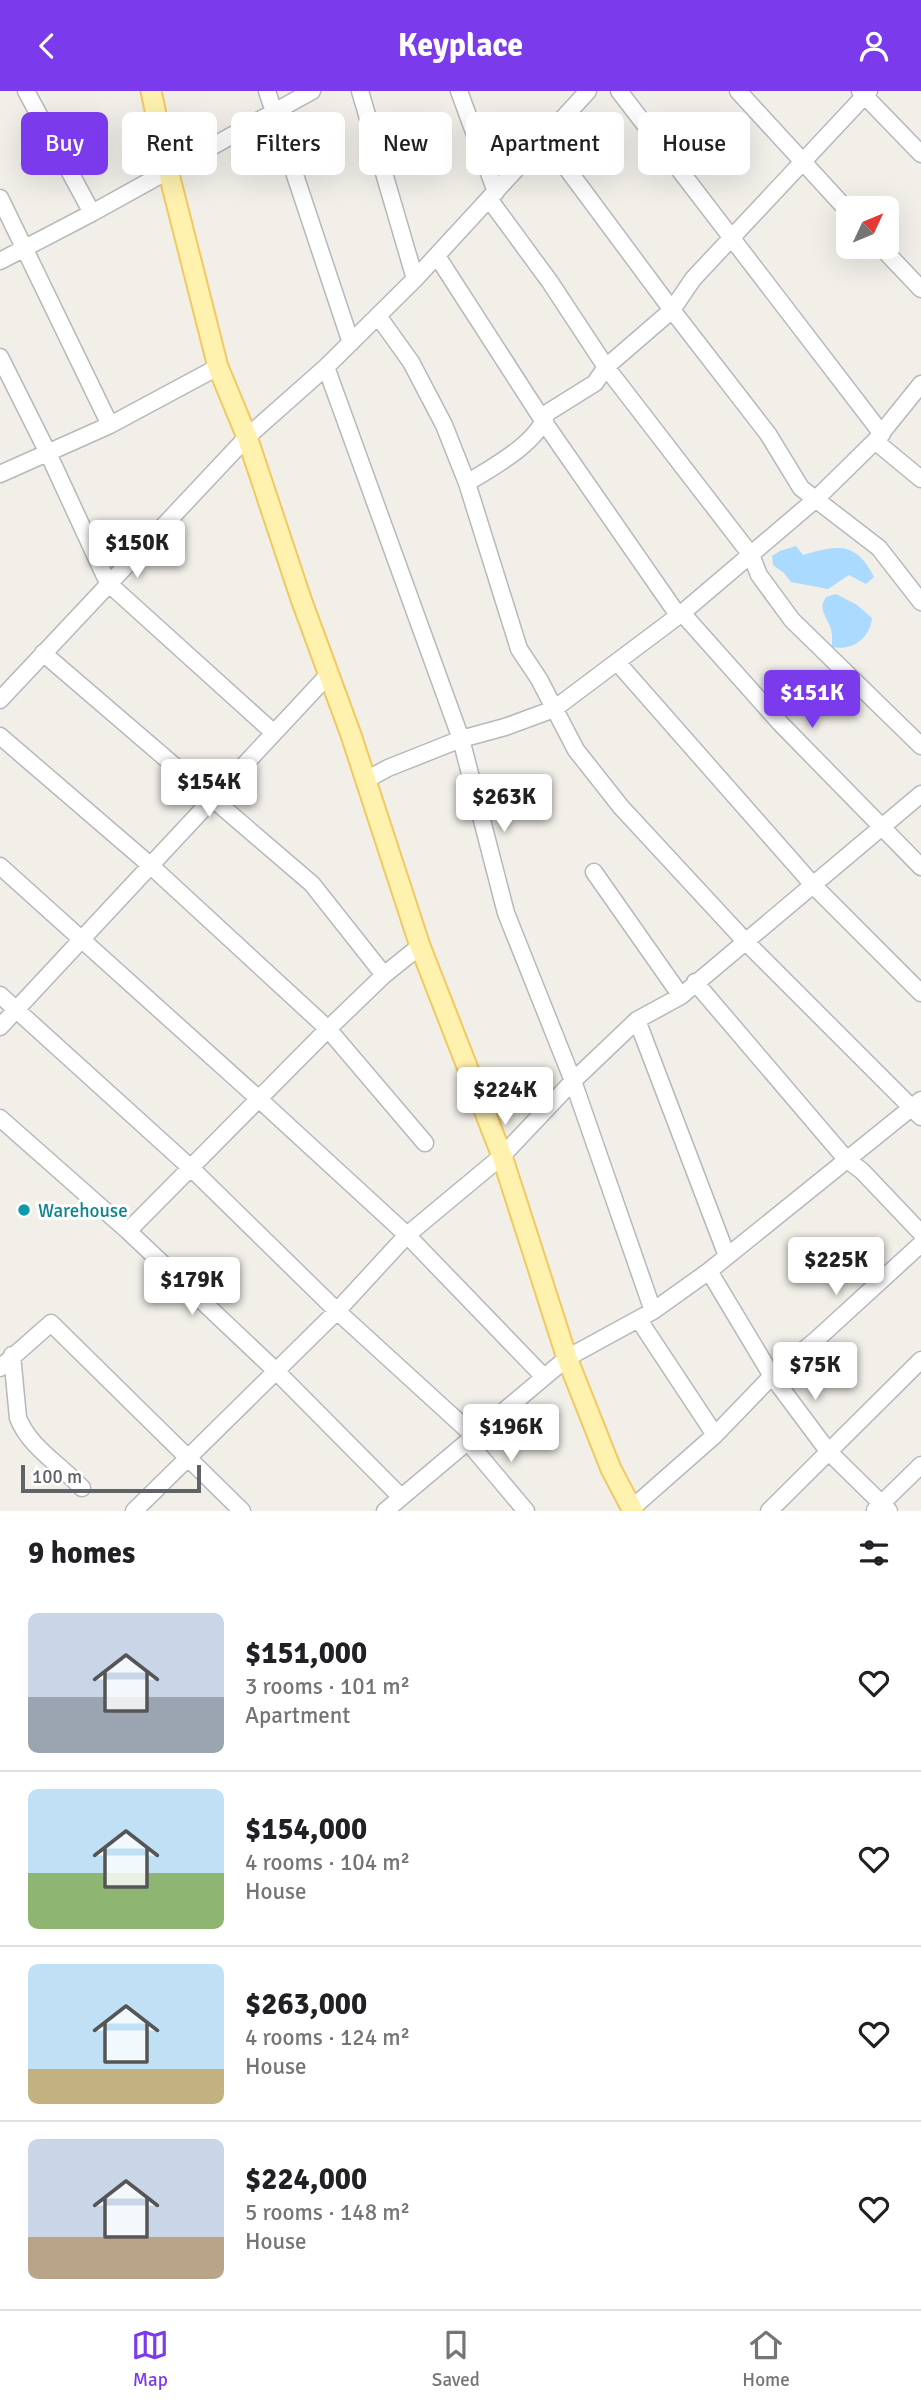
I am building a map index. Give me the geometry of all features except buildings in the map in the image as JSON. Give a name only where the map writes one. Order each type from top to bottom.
[{"type":"main road","points":[[151,91],[156,112]]},
{"type":"main road","points":[[169,175],[218,367],[247,437],[366,780],[420,946],[502,1156],[567,1358],[595,1431],[632,1510]]},
{"type":"street","points":[[26,91],[92,213]]},
{"type":"street","points":[[267,91],[351,343]]},
{"type":"street","points":[[217,142],[312,91]]},
{"type":"street","points":[[360,91],[415,279]]},
{"type":"street","points":[[459,91],[493,196],[606,367],[751,555],[759,575],[792,620],[921,746]]},
{"type":"street","points":[[569,112],[588,91]]},
{"type":"street","points":[[619,91],[676,163],[879,438],[921,479]]},
{"type":"street","points":[[738,91],[836,198]]},
{"type":"street","points":[[467,483],[510,457],[544,422],[547,413],[595,383],[606,367],[672,310],[693,279],[864,92],[921,154]]},
{"type":"street","points":[[0,261],[159,175]]},
{"type":"street","points":[[0,700],[247,437],[351,343],[512,175]]},
{"type":"street","points":[[572,175],[768,433],[801,488],[879,548],[921,602]]},
{"type":"street","points":[[0,198],[110,425]]},
{"type":"street","points":[[437,256],[544,422],[680,614],[780,723],[921,867]]},
{"type":"street","points":[[892,259],[921,289]]},
{"type":"street","points":[[0,1118],[128,1231],[276,1371],[397,1505],[567,1358],[653,1311],[709,1271],[846,1159],[918,1108],[746,942],[621,807],[576,750],[539,679],[519,649],[467,483],[444,425],[411,362],[378,316]]},
{"type":"street","points":[[0,357],[108,583],[274,733]]},
{"type":"street","points":[[0,474],[110,425],[218,367]]},
{"type":"street","points":[[326,367],[461,739],[506,913],[573,1081],[653,1311]]},
{"type":"street","points":[[366,780],[388,768],[461,739],[554,709],[680,614],[816,499],[879,438],[921,384]]},
{"type":"street","points":[[43,653],[312,884],[384,975]]},
{"type":"street","points":[[617,662],[814,886],[921,993]]},
{"type":"street","points":[[0,1027],[329,674]]},
{"type":"street","points":[[0,736],[150,865],[328,1029],[425,1143]]},
{"type":"street","points":[[134,1511],[337,1311],[407,1235],[502,1156],[573,1081],[637,1020],[681,996],[921,794]]},
{"type":"street","points":[[0,866],[407,1235],[544,1377]]},
{"type":"street","points":[[594,872],[681,996]]},
{"type":"street","points":[[128,1231],[328,1029],[384,975],[420,946]]},
{"type":"street","points":[[695,982],[846,1159],[862,1171],[921,1233]]},
{"type":"street","points":[[0,995],[192,1168],[471,1439],[526,1511]]},
{"type":"street","points":[[637,1020],[727,1256]]},
{"type":"street","points":[[632,1510],[715,1435],[772,1376],[816,1340],[921,1244]]},
{"type":"street","points":[[709,1271],[772,1376],[828,1451],[882,1508],[921,1465]]},
{"type":"street","points":[[639,1320],[715,1435]]},
{"type":"street","points":[[0,1368],[51,1323],[242,1511]]},
{"type":"street","points":[[12,1355],[21,1426],[47,1457],[82,1488]]},
{"type":"street","points":[[769,1511],[921,1360]]},
{"type":"water","points":[[796,546],[803,555],[836,548],[853,552],[867,565],[874,577],[866,584],[849,575],[828,589],[791,582],[773,565],[772,556]]},
{"type":"water","points":[[836,594],[857,605],[872,618],[868,632],[859,642],[839,648],[832,647],[831,629],[823,611],[826,597]]},
{"type":"place","name":"Warehouse","points":[[24,1210]]}]
